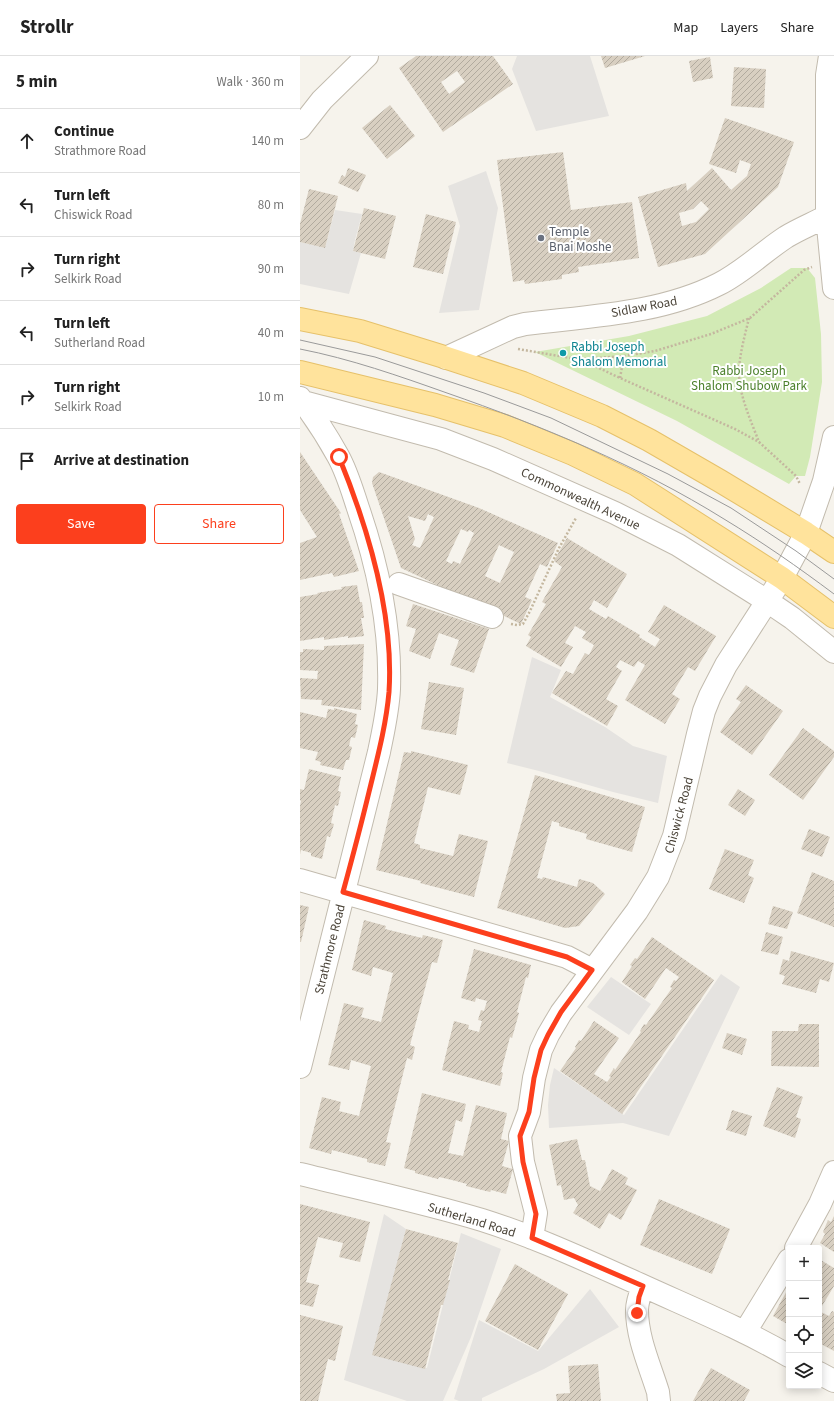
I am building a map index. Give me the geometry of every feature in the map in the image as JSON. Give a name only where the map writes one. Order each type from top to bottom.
[{"type":"main road","points":[[300,319],[360,331],[446,358],[523,383],[602,416],[675,454],[806,533],[834,552]]},
{"type":"main road","points":[[300,372],[442,407],[506,426],[573,454],[635,484],[782,578],[834,617]]},
{"type":"street","points":[[300,128],[322,100],[366,56]]},
{"type":"street","points":[[830,56],[827,74],[827,216],[834,288]]},
{"type":"street","name":"Sidlaw Road","points":[[446,358],[513,327],[525,324],[613,313],[658,305],[688,297],[720,284],[752,263],[786,237],[827,216]]},
{"type":"street","name":"Commonwealth Avenue","points":[[301,400],[441,439],[493,459],[615,512],[678,546],[767,601],[792,618],[834,652]]},
{"type":"street","name":"Strathmore Road","points":[[300,1067],[379,752],[386,721],[389,690],[389,657],[386,624],[381,590],[372,554],[349,482],[339,457],[301,400]]},
{"type":"street","name":"Chiswick Road","points":[[532,1238],[536,1214],[523,1162],[520,1136],[529,1112],[534,1078],[541,1050],[558,1016],[637,911],[658,876],[676,831],[704,711],[726,665],[782,578],[806,533],[824,481],[834,436]]},
{"type":"street","points":[[399,584],[501,620]]},
{"type":"street","points":[[300,880],[567,957],[587,976]]},
{"type":"street","points":[[798,1245],[820,1204],[834,1172]]},
{"type":"street","name":"Sutherland Road","points":[[300,1174],[443,1209],[481,1220],[532,1238],[745,1332],[786,1354]]},
{"type":"street","points":[[745,1332],[786,1265]]},
{"type":"street","points":[[643,1286],[636,1309],[637,1323],[659,1401]]},
{"type":"street","points":[[822,1374],[834,1381]]},
{"type":"path","points":[[513,349],[582,360],[655,351],[711,334],[750,318],[804,270],[818,264]]},
{"type":"path","points":[[750,318],[741,354],[739,372],[743,399],[759,442]]},
{"type":"path","points":[[620,378],[624,356]]},
{"type":"path","points":[[582,360],[735,429],[759,442],[796,476],[801,486]]},
{"type":"path","points":[[501,620],[517,626],[523,624],[559,548],[577,516]]},
{"type":"green space","name":"Rabbi Joseph Shalom Shubow Park","points":[[791,268],[807,268],[815,278],[821,334],[822,382],[810,457],[805,476],[796,476],[789,484],[677,421],[535,352],[629,336],[707,316],[761,288]]},
{"type":"shaded area","points":[[517,56],[590,56],[609,116],[536,131],[512,69]]},
{"type":"shaded area","points":[[486,171],[498,208],[479,310],[439,313],[460,226],[448,186]]},
{"type":"shaded area","points":[[335,210],[362,214],[353,251],[361,253],[349,294],[300,284],[300,242],[325,248]]},
{"type":"shaded area","points":[[532,657],[561,670],[550,697],[605,727],[633,746],[667,756],[658,803],[507,763]]},
{"type":"shaded area","points":[[721,974],[740,987],[669,1136],[623,1123],[549,1128],[548,1105],[550,1085],[554,1068],[624,1115]]},
{"type":"shaded area","points":[[611,977],[651,1004],[629,1035],[587,1007]]},
{"type":"shaded area","points":[[384,1214],[406,1229],[373,1355],[427,1368],[461,1233],[501,1249],[471,1337],[443,1401],[407,1401],[344,1380]]},
{"type":"shaded area","points":[[590,1289],[619,1327],[544,1369],[482,1398],[482,1401],[459,1401],[454,1399],[479,1320],[538,1351]]},
{"type":"building","points":[[416,56],[493,56],[513,84],[443,132],[399,68]],"holes":[[[457,71],[465,82],[449,94],[441,82]]]},
{"type":"building","points":[[601,56],[645,56],[605,68]]},
{"type":"building","points":[[710,57],[713,78],[693,82],[689,61]]},
{"type":"building","points":[[734,67],[766,69],[764,108],[731,106]]},
{"type":"building","points":[[390,105],[415,136],[387,159],[362,128]]},
{"type":"building","points":[[725,118],[794,142],[778,187],[705,254],[658,267],[638,197],[686,183],[687,191],[712,168],[731,190],[747,176],[751,164],[740,160],[736,173],[709,164]],"holes":[[[701,201],[709,209],[696,222],[682,226],[679,213],[693,209]]]},
{"type":"building","name":"Temple Bnai Moshe","points":[[563,152],[571,210],[632,202],[639,258],[578,267],[579,272],[562,275],[562,279],[525,284],[524,280],[513,282],[497,160]]},
{"type":"building","points":[[348,168],[366,175],[358,192],[338,183],[342,175],[345,177]]},
{"type":"building","points":[[309,189],[338,196],[325,248],[300,242],[300,224]]},
{"type":"building","points":[[364,208],[396,216],[385,259],[353,251]]},
{"type":"building","points":[[426,214],[456,222],[443,274],[413,267]]},
{"type":"building","points":[[300,452],[341,513],[339,514],[359,571],[334,577],[332,573],[300,580],[300,543],[317,537],[300,510]]},
{"type":"building","points":[[379,472],[479,508],[558,543],[547,567],[540,564],[525,597],[532,600],[521,624],[401,568],[372,483],[373,477]],"holes":[[[428,514],[434,517],[420,548],[412,545],[415,539],[408,516],[425,521]],[[461,529],[468,532],[469,530],[474,533],[460,564],[453,561],[452,564],[446,561]],[[499,545],[514,552],[500,583],[485,576]]]},
{"type":"building","points":[[567,538],[627,574],[607,608],[594,600],[589,609],[606,619],[608,616],[640,635],[639,637],[655,647],[660,639],[648,632],[664,605],[716,636],[695,671],[688,667],[672,694],[680,699],[665,724],[625,700],[645,665],[638,661],[634,667],[620,660],[616,667],[622,671],[606,699],[618,706],[607,726],[552,693],[566,671],[573,674],[585,653],[589,655],[594,645],[582,638],[586,632],[575,626],[565,643],[573,647],[561,667],[526,646],[531,637],[528,635],[546,604],[542,602],[562,567],[554,561]]},
{"type":"building","points":[[357,585],[360,602],[362,602],[364,618],[361,618],[364,636],[348,638],[348,636],[324,640],[324,637],[300,641],[300,597],[342,589],[341,587]]},
{"type":"building","points":[[413,604],[489,629],[474,673],[450,665],[459,640],[439,633],[430,659],[409,651],[416,629],[406,626]]},
{"type":"building","points":[[364,644],[361,710],[321,705],[322,700],[301,699],[300,678],[317,679],[318,671],[300,670],[300,652],[303,652],[303,649],[324,650],[324,646]]},
{"type":"building","points":[[429,682],[464,688],[456,735],[421,729]]},
{"type":"building","points":[[746,685],[783,711],[752,755],[720,732],[741,702],[736,699]]},
{"type":"building","points":[[334,708],[357,714],[355,724],[358,725],[355,738],[351,737],[349,746],[352,747],[349,760],[346,760],[343,770],[320,765],[321,762],[315,760],[318,752],[300,748],[300,712],[326,718],[328,709],[334,710]]},
{"type":"building","points":[[803,728],[834,751],[834,757],[803,800],[769,775]]},
{"type":"building","points":[[411,751],[468,765],[460,795],[428,787],[414,843],[420,845],[420,848],[453,856],[459,834],[488,841],[474,897],[420,883],[421,881],[376,870],[404,752],[411,753]]},
{"type":"building","points":[[309,769],[341,777],[338,791],[341,792],[338,806],[335,805],[331,823],[334,824],[330,837],[327,836],[322,859],[311,856],[311,853],[301,850],[300,854],[300,789],[304,790]]},
{"type":"building","points":[[535,775],[645,807],[632,852],[586,839],[587,834],[559,826],[559,823],[552,821],[537,878],[542,879],[543,877],[577,887],[579,879],[593,883],[605,894],[579,926],[565,928],[497,908]]},
{"type":"building","points":[[738,789],[755,800],[745,816],[728,805]]},
{"type":"building","points":[[809,829],[830,837],[822,857],[801,849]]},
{"type":"building","points":[[725,849],[754,860],[748,875],[754,878],[744,903],[709,889]]},
{"type":"building","points":[[812,872],[834,881],[834,927],[797,913]]},
{"type":"building","points":[[300,905],[309,907],[301,942],[300,942]]},
{"type":"building","points":[[773,906],[793,912],[787,929],[768,924]]},
{"type":"building","points":[[364,920],[386,926],[385,929],[422,938],[423,935],[443,940],[437,963],[432,962],[410,1045],[415,1047],[412,1060],[407,1058],[386,1142],[391,1143],[385,1166],[367,1162],[367,1159],[332,1150],[331,1154],[309,1148],[322,1097],[341,1102],[339,1111],[359,1116],[371,1066],[351,1060],[349,1070],[328,1065],[344,1003],[364,1008],[361,1017],[381,1022],[393,973],[373,967],[371,976],[352,970]]},
{"type":"building","points":[[766,932],[783,937],[778,955],[761,951]]},
{"type":"building","points":[[652,937],[714,980],[622,1114],[560,1071],[576,1048],[575,1047],[579,1040],[581,1041],[594,1021],[619,1038],[594,1074],[607,1082],[611,1077],[609,1076],[614,1068],[615,1070],[641,1032],[640,1031],[644,1024],[646,1025],[672,988],[670,987],[674,980],[676,981],[679,977],[666,968],[645,999],[622,982],[632,966],[630,965],[635,958],[637,959]]},
{"type":"building","points":[[474,949],[531,965],[528,978],[526,977],[517,1012],[519,1013],[512,1038],[510,1037],[501,1072],[503,1073],[500,1086],[442,1070],[454,1021],[469,1025],[468,1029],[479,1032],[482,1021],[478,1020],[481,1010],[484,1011],[487,1001],[476,998],[475,1002],[461,998]]},
{"type":"building","points":[[791,951],[834,963],[829,982],[820,979],[816,993],[782,984],[785,976],[779,974],[783,959],[789,961]]},
{"type":"building","points":[[799,1024],[819,1024],[819,1067],[771,1066],[772,1031],[798,1031]]},
{"type":"building","points":[[727,1033],[747,1039],[742,1055],[722,1048]]},
{"type":"building","points":[[777,1087],[803,1097],[796,1117],[801,1119],[795,1138],[763,1126]]},
{"type":"building","points":[[422,1093],[466,1104],[462,1122],[456,1120],[448,1153],[463,1156],[476,1105],[507,1113],[501,1139],[509,1141],[502,1166],[513,1169],[506,1194],[466,1186],[467,1184],[439,1177],[438,1179],[415,1173],[415,1171],[404,1168]]},
{"type":"building","points":[[732,1110],[752,1116],[746,1136],[726,1130]]},
{"type":"building","points":[[577,1139],[582,1160],[585,1160],[590,1186],[600,1191],[612,1169],[628,1178],[625,1184],[637,1190],[621,1220],[609,1213],[600,1229],[573,1213],[578,1205],[574,1198],[564,1200],[561,1185],[557,1186],[549,1145]]},
{"type":"building","points":[[659,1199],[730,1229],[712,1274],[640,1245]]},
{"type":"building","points":[[300,1204],[370,1222],[360,1262],[339,1257],[343,1243],[318,1237],[306,1282],[319,1285],[313,1307],[300,1304]]},
{"type":"building","points":[[834,1216],[834,1252],[820,1243],[825,1234],[823,1232],[828,1220],[831,1222]]},
{"type":"building","points":[[406,1229],[458,1243],[448,1280],[450,1280],[443,1305],[441,1305],[425,1369],[372,1355]]},
{"type":"building","points":[[822,1261],[834,1268],[834,1286],[822,1306]]},
{"type":"building","points":[[515,1264],[568,1294],[538,1350],[485,1321]]},
{"type":"building","points":[[786,1292],[786,1323],[773,1316]]},
{"type":"building","points":[[832,1311],[834,1312],[834,1351],[822,1345],[822,1312],[829,1316]]},
{"type":"building","points":[[300,1315],[343,1326],[335,1361],[328,1359],[318,1401],[300,1401]]},
{"type":"building","points":[[598,1364],[601,1401],[557,1401],[556,1394],[570,1393],[568,1366]]},
{"type":"building","points":[[711,1368],[750,1390],[744,1401],[693,1401]]},
{"type":"tram line","points":[[300,340],[375,357],[484,393],[551,418],[668,474],[731,508],[796,551],[834,579]]},
{"type":"tram line","points":[[300,349],[375,368],[411,380],[518,419],[589,448],[692,500],[766,546],[834,594]]},
{"type":"place","name":"Temple Bnai Moshe","points":[[541,238]]},
{"type":"place","name":"Rabbi Joseph Shalom Memorial","points":[[563,353]]},
{"type":"route","points":[[339,457],[362,520],[372,554],[381,590],[389,657],[389,690],[386,721],[343,892],[567,957],[592,970],[561,1012],[541,1050],[534,1078],[529,1112],[520,1136],[525,1175],[536,1214],[532,1238],[643,1286],[636,1309],[637,1313]]}]
